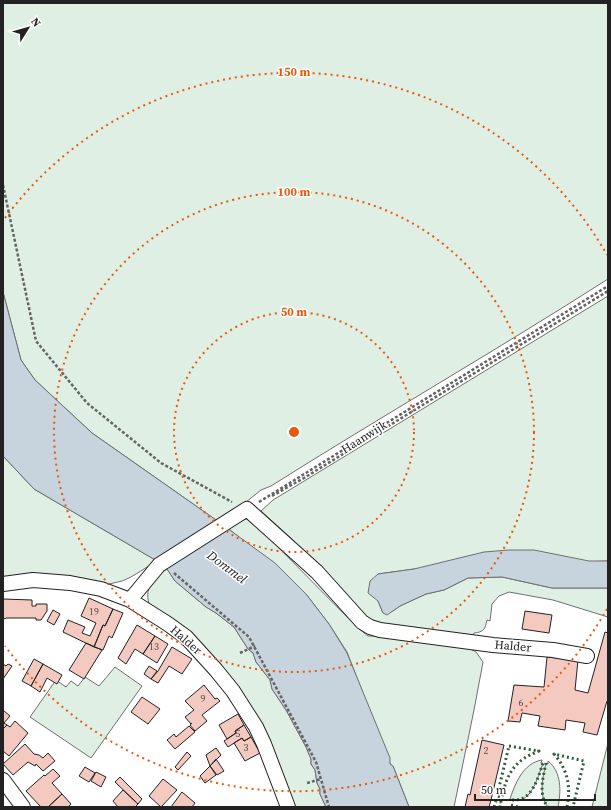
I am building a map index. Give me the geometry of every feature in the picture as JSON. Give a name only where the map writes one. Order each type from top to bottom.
[{"type":"street","points":[[130,600],[159,565],[242,512]]},
{"type":"street","name":"Halder","points":[[242,512],[317,572],[362,622],[370,627],[388,631],[493,645],[553,650],[587,656]]},
{"type":"street","name":"Halder","points":[[3,584],[33,580],[70,583],[101,589],[130,600],[186,637],[233,690],[256,727],[288,807]]},
{"type":"street","points":[[3,780],[24,807]]},
{"type":"path","points":[[3,185],[36,341],[87,403],[161,463],[200,485],[242,512],[304,478],[608,292]]},
{"type":"path","name":"Haanwijk","points":[[242,512],[608,286]]},
{"type":"path","points":[[172,572],[249,636],[316,762],[329,807]]},
{"type":"path","points":[[240,653],[255,646]]},
{"type":"path","points":[[307,783],[321,779]]},
{"type":"green space","points":[[3,3],[608,3],[608,279],[271,486],[261,490],[246,502],[216,520],[92,433],[35,380],[21,360],[3,292]]},
{"type":"green space","points":[[608,296],[608,561],[414,569],[378,574],[378,601],[383,613],[393,611],[400,606],[426,594],[444,590],[468,578],[502,577],[552,588],[608,588],[608,617],[553,600],[509,592],[499,596],[492,604],[490,621],[487,620],[484,630],[474,633],[472,638],[374,624],[292,539],[261,511],[273,500]]},
{"type":"green space","points":[[3,456],[34,489],[157,561],[131,577],[105,585],[3,579]]},
{"type":"green space","points":[[247,519],[273,542],[358,628],[368,636],[379,636],[467,647],[476,652],[483,662],[454,807],[409,807],[393,766],[390,764],[347,652],[329,624],[306,594],[229,529]]},
{"type":"green space","points":[[167,569],[175,581],[206,607],[234,627],[248,649],[253,653],[256,662],[270,680],[272,689],[286,710],[306,747],[311,759],[311,764],[315,770],[320,794],[326,807],[293,807],[263,730],[150,606],[148,595],[151,584],[157,576]]},
{"type":"green space","points":[[115,667],[142,686],[91,758],[30,717],[56,680],[66,687],[71,681],[78,686],[85,677],[99,686]]},
{"type":"green space","points":[[608,743],[608,807],[592,807]]},
{"type":"green space","points":[[542,760],[541,763],[543,763],[539,776],[528,795],[517,801],[510,799],[517,781],[525,770],[535,762]]},
{"type":"green space","points":[[548,761],[553,766],[558,776],[560,795],[558,807],[548,807],[543,797],[542,786],[546,763],[548,764]]},
{"type":"water","name":"Dommel","points":[[3,292],[21,360],[35,380],[92,433],[275,563],[306,594],[329,624],[347,653],[390,758],[390,764],[393,766],[409,807],[326,807],[320,794],[315,770],[311,764],[311,759],[306,747],[286,710],[272,689],[270,680],[256,662],[253,653],[248,649],[234,627],[206,607],[175,581],[167,569],[157,561],[34,489],[3,456]]},
{"type":"water","points":[[534,550],[589,561],[608,561],[608,588],[552,588],[502,577],[468,578],[444,590],[426,594],[400,606],[387,615],[383,613],[378,601],[368,593],[370,581],[378,574],[414,569],[484,552]]},
{"type":"building","points":[[89,598],[113,609],[105,626],[103,625],[94,647],[63,632],[68,620],[85,627],[82,633],[90,636],[96,623],[81,616]]},
{"type":"building","points":[[3,599],[32,600],[32,606],[36,606],[36,604],[47,604],[47,611],[41,620],[36,620],[36,618],[5,619],[3,618]]},
{"type":"building","points":[[113,609],[123,613],[112,638],[109,636],[103,650],[94,647],[103,625],[105,626]]},
{"type":"building","points":[[53,610],[60,614],[54,625],[47,621]]},
{"type":"building","points":[[525,611],[552,615],[549,633],[522,629]]},
{"type":"building","points":[[137,625],[155,636],[143,654],[135,649],[126,664],[118,658]]},
{"type":"building","points":[[605,632],[608,633],[608,701],[597,735],[583,732],[585,723],[566,720],[565,730],[538,726],[540,716],[522,713],[520,722],[508,721],[514,685],[544,687],[547,657],[578,660],[575,690],[588,693]]},
{"type":"building","points":[[155,636],[168,644],[157,663],[143,654]]},
{"type":"building","points":[[86,643],[102,650],[84,679],[69,670]]},
{"type":"building","points":[[172,647],[192,659],[182,674],[169,666],[158,683],[151,679],[158,671]]},
{"type":"building","points":[[34,659],[43,664],[31,686],[22,681]]},
{"type":"building","points":[[3,664],[6,666],[8,664],[12,666],[3,679]]},
{"type":"building","points":[[43,664],[62,675],[57,684],[47,678],[40,692],[31,686]]},
{"type":"building","points":[[149,666],[157,671],[151,679],[144,674]]},
{"type":"building","points":[[204,685],[215,699],[217,698],[220,701],[202,715],[207,721],[195,731],[190,725],[191,724],[185,717],[194,710],[185,701]]},
{"type":"building","points":[[142,697],[160,709],[148,724],[131,712]]},
{"type":"building","points":[[3,710],[10,716],[4,723],[7,725],[3,729]]},
{"type":"building","points":[[238,714],[244,725],[227,739],[219,725]]},
{"type":"building","points":[[15,721],[28,733],[9,756],[3,751],[3,729],[7,725],[10,727]]},
{"type":"building","points":[[244,725],[251,737],[244,741],[242,738],[228,747],[224,741],[236,733],[235,731]]},
{"type":"building","points":[[189,726],[195,732],[175,749],[167,740],[174,734],[176,737]]},
{"type":"building","points":[[251,737],[260,753],[245,761],[234,743],[242,738],[244,741]]},
{"type":"building","points":[[482,740],[504,745],[491,800],[489,807],[465,807],[468,794],[470,795]]},
{"type":"building","points":[[25,744],[34,754],[43,758],[48,753],[55,761],[43,771],[36,764],[35,766],[28,762],[13,775],[3,764]]},
{"type":"building","points":[[216,748],[221,755],[210,766],[206,755]]},
{"type":"building","points":[[187,752],[191,756],[178,770],[175,767]]},
{"type":"building","points":[[216,759],[224,771],[217,775],[210,766]]},
{"type":"building","points":[[210,766],[216,775],[205,783],[200,776]]},
{"type":"building","points":[[85,767],[95,773],[89,782],[79,776]]},
{"type":"building","points":[[53,769],[60,776],[52,783],[62,794],[48,807],[41,807],[26,791]]},
{"type":"building","points":[[96,772],[106,777],[101,787],[91,781]]},
{"type":"building","points":[[120,777],[142,799],[138,804],[115,782]]},
{"type":"building","points":[[163,779],[177,790],[161,807],[149,796]]},
{"type":"building","points":[[123,790],[138,804],[135,807],[118,807],[113,801]]},
{"type":"building","points":[[182,792],[195,803],[192,807],[171,807]]},
{"type":"building","points":[[62,794],[71,804],[68,807],[48,807]]},
{"type":"hedge","points":[[509,746],[539,751],[524,759],[513,768],[502,797],[497,796],[509,746]]},
{"type":"hedge","points":[[567,807],[569,793],[567,779],[559,760],[554,754],[584,761],[573,807]]},
{"type":"hedge","points":[[512,800],[519,800],[529,793],[536,782],[543,763]]},
{"type":"hedge","points":[[546,763],[542,791],[548,807]]},
{"type":"hedge","points":[[494,807],[496,801],[501,802],[500,807]]},
{"type":"hedge","points":[[511,805],[518,807]]}]
